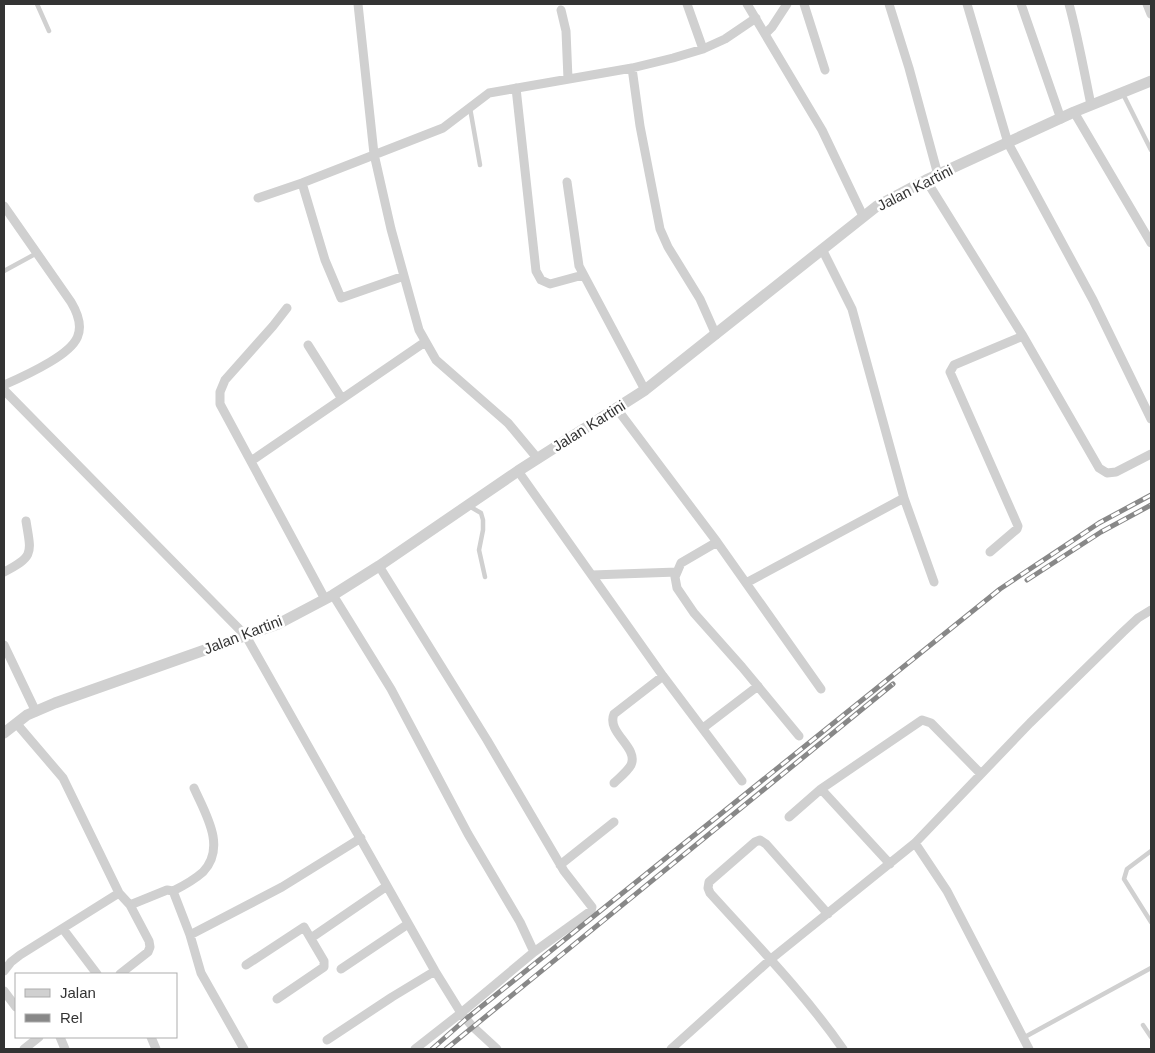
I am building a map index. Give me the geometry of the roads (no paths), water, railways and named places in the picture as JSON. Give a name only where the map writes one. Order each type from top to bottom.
[{"type":"street","points":[[358,4],[374,154],[391,229],[419,330],[436,360],[508,423],[538,459]]},
{"type":"street","points":[[687,4],[703,49]]},
{"type":"street","points":[[747,4],[822,130],[863,216]]},
{"type":"street","points":[[765,34],[772,27],[786,4]]},
{"type":"street","points":[[804,4],[825,70]]},
{"type":"street","points":[[889,4],[909,68],[938,175]]},
{"type":"street","points":[[967,4],[1008,143],[1093,300],[1151,419]]},
{"type":"street","points":[[1021,4],[1061,118]]},
{"type":"street","points":[[1069,4],[1077,33],[1080,57],[1091,105]]},
{"type":"street","points":[[1147,4],[1151,14]]},
{"type":"street","points":[[561,10],[566,32],[568,79]]},
{"type":"street","points":[[258,198],[302,183],[443,128],[489,93],[632,68],[672,58],[703,49],[725,39],[756,18]]},
{"type":"street","points":[[632,68],[640,126],[660,229],[668,247],[700,299],[716,334]]},
{"type":"street","name":"Jalan Kartini","points":[[4,733],[36,712],[111,683],[278,624],[329,596],[379,566],[518,471],[645,390],[863,216],[894,196],[1074,112],[1151,81]]},
{"type":"street","points":[[516,88],[538,278],[550,284],[583,275]]},
{"type":"street","points":[[1074,112],[1151,243]]},
{"type":"street","points":[[926,180],[1023,336],[1099,468],[1107,473],[1116,472],[1151,454]]},
{"type":"street","points":[[567,182],[577,255],[583,275],[645,390]]},
{"type":"street","points":[[302,183],[325,260],[341,298],[404,276]]},
{"type":"street","points":[[4,206],[79,314],[77,339],[68,351],[33,372],[4,385]]},
{"type":"street","points":[[822,249],[852,309],[904,498],[934,582]]},
{"type":"street","points":[[287,308],[225,380],[220,392],[223,409],[329,596],[391,689],[468,834],[520,922],[534,952]]},
{"type":"street","points":[[990,552],[1017,530],[1018,524],[950,372],[954,365],[1023,336]]},
{"type":"street","points":[[251,461],[425,342]]},
{"type":"street","points":[[308,345],[342,399]]},
{"type":"street","points":[[4,390],[246,636],[435,971],[472,1026],[496,1049]]},
{"type":"street","points":[[617,409],[717,542],[821,689]]},
{"type":"street","points":[[518,471],[663,676],[742,781]]},
{"type":"street","points":[[746,583],[904,498]]},
{"type":"street","points":[[4,572],[18,565],[28,556],[30,547],[26,521]]},
{"type":"street","points":[[717,542],[681,563],[675,582],[677,588],[686,603],[799,736]]},
{"type":"street","points":[[379,566],[488,740],[560,865],[570,881],[592,907],[591,910],[534,952],[462,1013],[414,1049]]},
{"type":"street","points":[[592,575],[677,572]]},
{"type":"street","points":[[671,1049],[771,959],[915,844],[980,774],[1130,624],[1151,610]]},
{"type":"street","points":[[4,645],[36,712]]},
{"type":"street","points":[[614,783],[627,770],[632,759],[613,725],[613,718],[619,709],[663,676]]},
{"type":"street","points":[[703,728],[758,686]]},
{"type":"street","points":[[789,817],[821,789],[922,720],[931,723],[980,774]]},
{"type":"street","points":[[16,724],[63,778],[119,893],[130,905],[150,947],[145,955],[123,973]]},
{"type":"street","points":[[130,905],[167,890],[173,891],[203,871],[209,862],[213,853],[213,832],[194,788]]},
{"type":"street","points":[[821,789],[890,864]]},
{"type":"street","points":[[560,865],[614,822]]},
{"type":"street","points":[[190,935],[282,887],[360,838]]},
{"type":"street","points":[[828,914],[766,844],[760,840],[755,842],[709,882],[708,888],[710,893],[771,959],[820,1017],[843,1049]]},
{"type":"street","points":[[915,844],[947,891],[1029,1049]]},
{"type":"street","points":[[311,938],[387,886]]},
{"type":"street","points":[[173,891],[190,935],[201,973],[244,1049]]},
{"type":"street","points":[[4,971],[20,955],[119,893]]},
{"type":"street","points":[[341,969],[408,924]]},
{"type":"street","points":[[246,965],[304,927],[324,961],[324,967],[277,998]]},
{"type":"street","points":[[63,929],[96,973]]},
{"type":"street","points":[[327,1040],[435,971]]},
{"type":"street","points":[[4,991],[15,1006]]},
{"type":"street","points":[[24,1049],[38,1038]]},
{"type":"lane","points":[[37,4],[49,31]]},
{"type":"lane","points":[[1122,93],[1151,150]]},
{"type":"lane","points":[[470,107],[480,165]]},
{"type":"lane","points":[[4,271],[37,253]]},
{"type":"lane","points":[[468,506],[481,513],[483,520],[479,550],[484,578]]},
{"type":"lane","points":[[1151,851],[1127,869],[1124,879],[1151,922]]},
{"type":"lane","points":[[1023,1038],[1151,968]]},
{"type":"lane","points":[[1143,1024],[1151,1037]]},
{"type":"railway","points":[[432,1049],[466,1019],[1000,589],[1099,523],[1151,495]]},
{"type":"railway","points":[[1027,580],[1101,532],[1151,505]]},
{"type":"railway","points":[[446,1049],[893,684]]}]
